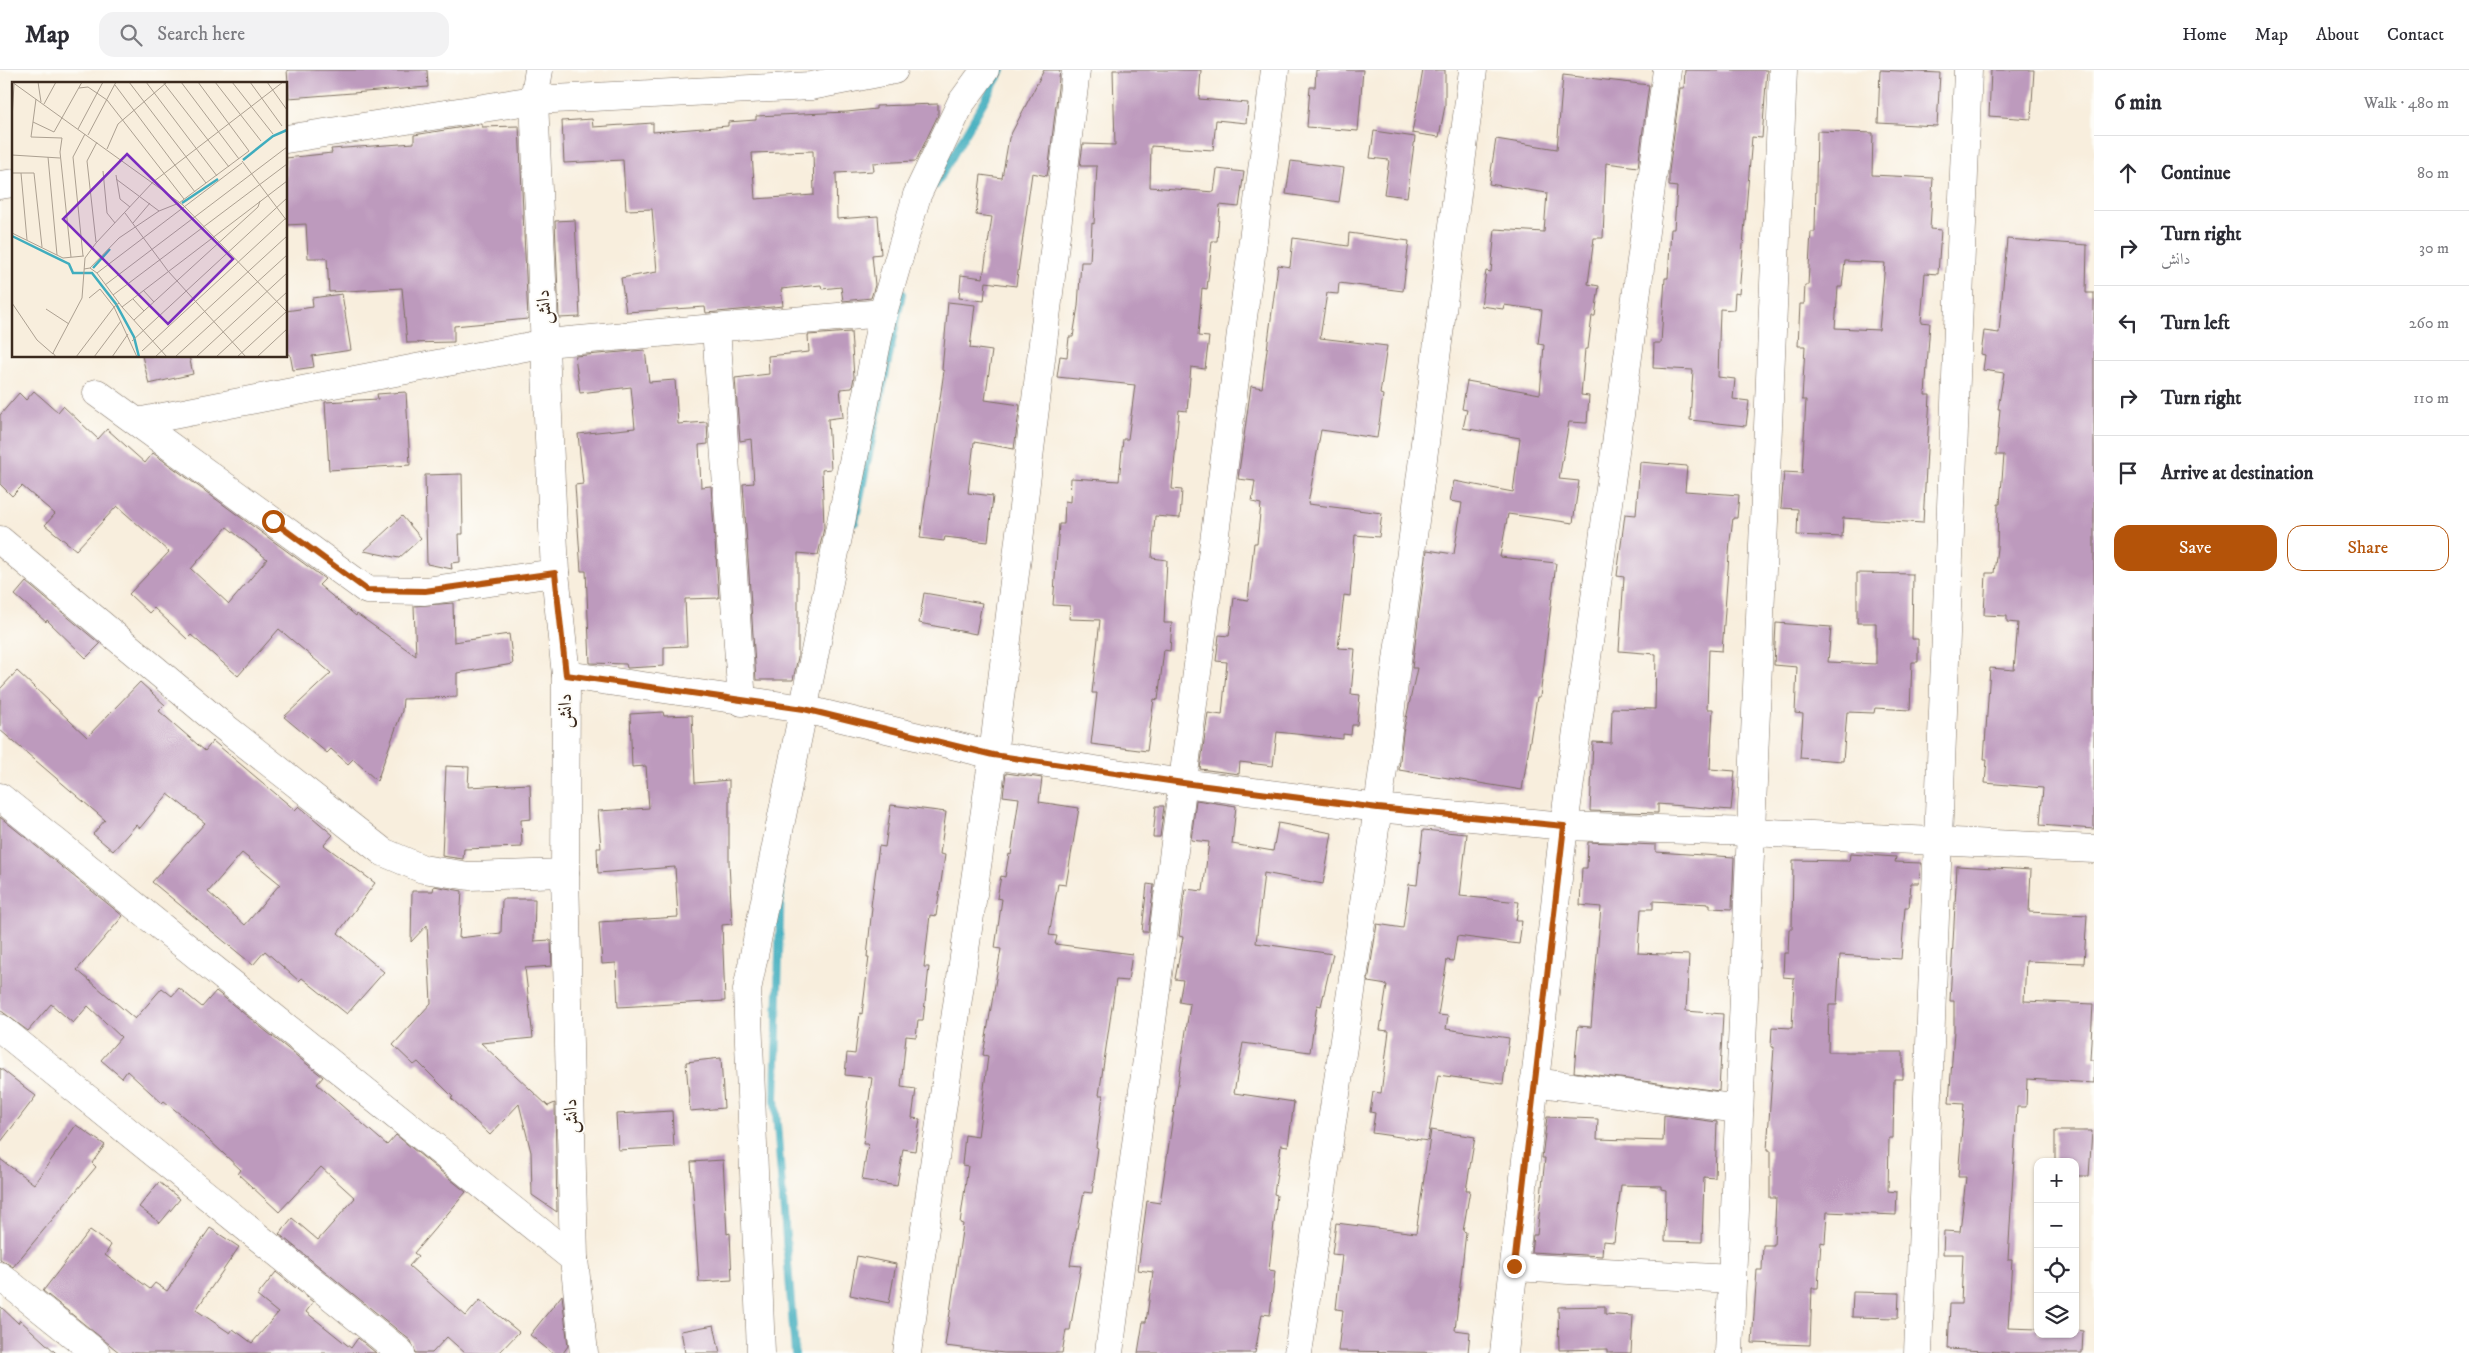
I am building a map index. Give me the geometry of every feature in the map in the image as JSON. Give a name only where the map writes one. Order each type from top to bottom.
[{"type":"street","name":"دانش","points":[[539,70],[534,100],[555,573],[566,675],[565,873],[574,1259],[584,1353]]},
{"type":"street","points":[[288,139],[534,100],[811,86],[894,70]]},
{"type":"street","points":[[761,1353],[747,990],[883,313],[916,195],[961,103],[985,70]]},
{"type":"street","points":[[908,1353],[993,755],[1076,70]]},
{"type":"street","points":[[1109,1353],[1275,70]]},
{"type":"street","points":[[1298,1353],[1378,808],[1473,70]]},
{"type":"street","points":[[1504,1353],[1564,826],[1667,70]]},
{"type":"street","points":[[1729,1353],[1783,70]]},
{"type":"street","points":[[1918,1353],[1968,70]]},
{"type":"street","points":[[137,422],[546,343],[883,313]]},
{"type":"street","points":[[716,328],[742,702]]},
{"type":"street","points":[[97,393],[367,590],[425,591],[555,573]]},
{"type":"street","points":[[0,540],[218,722],[383,852],[423,869],[469,876],[565,873]]},
{"type":"street","points":[[566,675],[742,702],[804,709],[993,755],[1183,783],[1378,808],[1564,826],[1751,832],[2094,850]]},
{"type":"street","points":[[0,797],[574,1259]]},
{"type":"street","points":[[0,1028],[401,1353]]},
{"type":"street","points":[[1534,1082],[1739,1109]]},
{"type":"street","points":[[1514,1266],[1732,1280]]},
{"type":"street","points":[[0,1276],[96,1353]]},
{"type":"building","points":[[287,70],[427,70],[428,87],[289,98]]},
{"type":"building","points":[[1044,70],[1060,70],[1049,165],[1047,176],[1032,173],[1016,286],[986,282],[984,301],[959,298],[961,275],[983,278],[992,217],[976,215],[981,175],[1002,178],[1009,138]]},
{"type":"building","points":[[1113,70],[1201,70],[1199,99],[1248,103],[1246,123],[1216,120],[1213,150],[1151,146],[1150,187],[1214,192],[1217,169],[1244,172],[1239,207],[1220,205],[1217,241],[1212,241],[1207,289],[1202,288],[1198,336],[1209,337],[1205,369],[1191,367],[1187,411],[1179,410],[1172,489],[1182,490],[1180,518],[1155,516],[1152,558],[1167,560],[1164,623],[1172,623],[1170,651],[1164,650],[1158,700],[1154,699],[1147,751],[1091,744],[1097,693],[1092,693],[1100,620],[1069,619],[1070,606],[1053,605],[1059,524],[1064,524],[1065,501],[1070,502],[1071,478],[1119,481],[1123,439],[1128,439],[1135,385],[1057,377],[1060,356],[1067,357],[1069,337],[1073,337],[1078,306],[1081,262],[1090,262],[1097,166],[1080,166],[1083,144],[1115,145]]},
{"type":"building","points":[[1316,70],[1363,70],[1358,131],[1307,127],[1310,87],[1315,87]]},
{"type":"building","points":[[1423,70],[1445,70],[1445,106],[1439,137],[1412,133]]},
{"type":"building","points":[[1685,70],[1767,70],[1762,138],[1752,137],[1739,294],[1735,293],[1734,310],[1720,309],[1718,377],[1735,379],[1733,399],[1749,401],[1746,426],[1690,420],[1693,370],[1653,368],[1654,343],[1661,343],[1665,278],[1668,278],[1671,229],[1674,229],[1677,187],[1669,186],[1669,171],[1680,88],[1684,88]]},
{"type":"building","points":[[1880,70],[1940,73],[1937,126],[1878,123]]},
{"type":"building","points":[[1991,70],[2034,70],[2031,119],[1989,116]]},
{"type":"building","points":[[1563,75],[1649,85],[1638,167],[1606,163],[1603,238],[1594,238],[1588,284],[1599,286],[1595,316],[1592,316],[1588,349],[1585,349],[1581,395],[1589,396],[1587,423],[1569,422],[1559,479],[1579,481],[1573,523],[1508,514],[1500,557],[1556,563],[1540,697],[1537,697],[1522,790],[1399,770],[1403,733],[1417,668],[1412,668],[1427,550],[1454,554],[1462,503],[1450,501],[1454,481],[1513,492],[1520,438],[1463,428],[1467,410],[1462,409],[1467,381],[1540,394],[1544,345],[1538,344],[1542,310],[1504,305],[1503,309],[1481,306],[1486,271],[1491,272],[1495,229],[1544,232],[1547,193],[1489,184],[1496,139],[1557,149]]},
{"type":"building","points":[[938,104],[938,115],[916,161],[873,163],[874,171],[836,173],[837,219],[878,216],[881,254],[872,255],[875,285],[871,298],[843,301],[841,287],[822,289],[821,285],[781,289],[783,306],[706,313],[705,307],[626,312],[621,278],[657,272],[652,209],[626,210],[623,160],[564,163],[562,121],[592,119],[593,127],[653,123],[653,132],[728,126],[728,122],[756,120],[756,116],[847,112],[876,109],[876,106]],"holes":[[[813,151],[814,195],[755,199],[752,153]]]},
{"type":"building","points":[[482,124],[482,127],[519,126],[528,319],[454,326],[454,342],[407,343],[402,288],[329,292],[327,258],[308,258],[306,224],[288,225],[288,158],[332,153],[331,149],[414,143],[414,135]]},
{"type":"building","points":[[1374,131],[1415,137],[1407,197],[1384,194],[1389,160],[1370,158]]},
{"type":"building","points":[[1817,131],[1873,133],[1872,175],[1933,178],[1930,229],[1941,230],[1938,274],[1925,273],[1921,322],[1930,323],[1925,395],[1930,395],[1923,523],[1843,518],[1842,537],[1797,535],[1798,509],[1781,508],[1784,472],[1802,473],[1806,400],[1802,400],[1805,346],[1798,346],[1800,304],[1804,304],[1805,285],[1808,285],[1811,232],[1815,232]],"holes":[[[1845,261],[1885,263],[1879,330],[1835,328],[1838,287],[1842,287]]]},
{"type":"building","points":[[1291,161],[1344,168],[1339,202],[1286,194]]},
{"type":"building","points":[[575,220],[580,317],[559,318],[555,221]]},
{"type":"building","points":[[1349,233],[1409,241],[1403,291],[1339,283],[1338,294],[1327,293],[1320,338],[1387,346],[1380,394],[1383,395],[1377,438],[1321,430],[1308,504],[1382,513],[1379,537],[1355,535],[1350,596],[1344,595],[1338,648],[1355,649],[1351,694],[1360,695],[1357,725],[1352,725],[1351,735],[1343,734],[1343,739],[1277,732],[1273,766],[1240,762],[1239,774],[1200,769],[1208,713],[1222,715],[1227,662],[1216,661],[1219,635],[1229,636],[1234,598],[1248,600],[1254,543],[1257,543],[1261,504],[1252,502],[1255,481],[1238,479],[1251,386],[1262,388],[1278,265],[1290,267],[1293,238],[1348,246]]},
{"type":"building","points":[[2007,239],[2087,245],[2086,293],[2094,293],[2094,829],[2040,825],[2043,788],[1985,783],[1987,760],[1984,760],[1990,668],[2014,670],[2018,623],[2007,622],[2007,616],[1984,615],[1986,573],[1994,573],[1997,548],[1998,504],[2000,504],[2004,455],[1996,455],[2000,409],[1998,409],[2004,373],[1983,370],[1985,355],[1981,354],[1984,331],[1999,333]]},
{"type":"building","points":[[342,294],[351,350],[312,356],[314,367],[293,370],[290,354],[288,354],[288,311],[313,307],[312,298]]},
{"type":"building","points":[[948,302],[975,305],[970,348],[992,351],[985,400],[1020,405],[1014,449],[974,442],[968,493],[993,496],[988,542],[945,537],[944,541],[920,538],[944,371],[942,370]]},
{"type":"building","points":[[851,332],[854,377],[852,388],[840,389],[843,417],[828,419],[831,469],[822,470],[824,528],[818,555],[798,553],[798,657],[793,680],[756,680],[743,484],[754,483],[751,439],[740,441],[735,378],[769,374],[768,356],[809,352],[808,335]]},
{"type":"building","points":[[645,350],[649,382],[675,380],[678,424],[707,422],[708,444],[699,445],[701,487],[711,486],[719,598],[685,599],[687,646],[664,647],[664,666],[627,668],[626,664],[590,663],[586,571],[581,571],[575,485],[583,484],[578,434],[635,428],[631,387],[580,393],[575,356]]},
{"type":"building","points":[[142,358],[189,358],[193,374],[149,384]]},
{"type":"building","points":[[34,391],[58,412],[63,406],[98,439],[107,429],[145,463],[153,453],[325,579],[319,585],[356,616],[357,614],[416,656],[414,606],[453,603],[454,642],[509,634],[513,664],[457,673],[457,697],[403,699],[402,711],[377,781],[353,759],[348,764],[331,749],[327,753],[284,717],[331,673],[279,629],[238,676],[191,635],[187,639],[154,608],[149,613],[129,594],[169,552],[117,506],[76,550],[45,525],[55,514],[22,486],[12,496],[0,484],[0,415],[19,393],[26,400]],"holes":[[[227,527],[267,559],[229,604],[191,569]]]},
{"type":"building","points":[[406,392],[410,465],[329,470],[325,402],[378,399],[377,394]]},
{"type":"building","points":[[1640,462],[1687,466],[1685,491],[1739,495],[1737,518],[1733,518],[1730,541],[1722,651],[1709,650],[1707,709],[1713,709],[1710,769],[1735,771],[1731,810],[1658,804],[1658,813],[1590,811],[1593,742],[1611,743],[1612,708],[1655,709],[1656,654],[1619,651],[1624,577],[1617,576],[1625,514],[1636,515]]},
{"type":"building","points":[[462,474],[463,534],[459,534],[460,562],[451,563],[452,569],[427,564],[425,475]]},
{"type":"building","points":[[402,516],[421,538],[399,558],[364,551]]},
{"type":"building","points":[[1857,573],[1913,574],[1912,639],[1918,639],[1918,662],[1912,662],[1910,710],[1875,708],[1874,713],[1847,712],[1843,761],[1800,758],[1803,714],[1795,713],[1797,667],[1774,665],[1776,623],[1831,627],[1828,662],[1876,664],[1876,623],[1857,623]]},
{"type":"building","points":[[26,582],[100,644],[86,658],[47,620],[46,622],[15,595]]},
{"type":"building","points":[[924,593],[982,603],[976,634],[919,623]]},
{"type":"building","points":[[17,671],[87,737],[140,682],[165,705],[159,711],[205,751],[213,741],[295,810],[299,806],[333,835],[324,845],[375,883],[338,933],[384,972],[347,1014],[302,978],[299,981],[265,951],[253,965],[152,882],[205,823],[168,794],[140,828],[136,825],[113,851],[93,834],[105,820],[0,730],[0,689]],"holes":[[[242,853],[280,884],[245,925],[208,892]]]},
{"type":"building","points":[[663,712],[664,716],[692,715],[695,783],[729,780],[729,862],[732,924],[722,925],[725,1001],[618,1007],[616,963],[602,964],[599,922],[678,917],[675,867],[598,873],[597,848],[601,848],[598,811],[649,808],[646,766],[632,767],[630,714]]},
{"type":"building","points":[[446,766],[469,767],[468,787],[530,784],[531,819],[521,820],[522,847],[464,849],[463,859],[442,856]]},
{"type":"building","points":[[1006,773],[1042,778],[1039,802],[1079,808],[1066,885],[1058,884],[1049,935],[1057,936],[1055,944],[1132,954],[1128,981],[1116,980],[1099,1095],[1103,1095],[1092,1193],[1084,1192],[1070,1265],[1081,1266],[1070,1330],[1066,1330],[1062,1353],[1004,1353],[945,1346],[963,1224],[960,1223],[968,1166],[962,1165],[965,1135],[978,1137],[988,1056],[983,1055],[1001,949],[995,948],[1002,899],[997,898],[1001,876],[1005,877],[1009,854],[1011,855],[1019,798],[1003,796]]},
{"type":"building","points":[[1196,800],[1236,806],[1232,844],[1273,851],[1278,823],[1332,833],[1323,884],[1264,873],[1256,943],[1333,954],[1321,1006],[1317,1005],[1310,1052],[1243,1043],[1234,1093],[1294,1102],[1288,1146],[1281,1145],[1274,1194],[1277,1195],[1269,1270],[1275,1271],[1270,1315],[1262,1314],[1255,1353],[1138,1353],[1143,1322],[1146,1322],[1153,1272],[1138,1270],[1147,1201],[1160,1203],[1190,1004],[1179,1002],[1183,980],[1175,979],[1183,937],[1179,936],[1185,889],[1203,891],[1209,842],[1191,840]]},
{"type":"building","points":[[891,805],[946,812],[940,854],[945,855],[936,916],[930,915],[924,967],[929,967],[923,1020],[918,1020],[916,1037],[906,1036],[901,1087],[916,1089],[912,1118],[920,1119],[915,1151],[903,1149],[897,1186],[862,1180],[868,1144],[863,1144],[872,1078],[845,1075],[847,1053],[855,1054],[860,1013],[862,1014],[869,957],[867,957],[871,906],[879,846],[885,847]]},
{"type":"building","points":[[1156,806],[1164,806],[1160,837],[1153,837]]},
{"type":"building","points":[[0,817],[123,916],[77,970],[135,1019],[162,988],[172,996],[179,988],[202,1007],[216,991],[323,1077],[317,1084],[387,1145],[396,1135],[466,1192],[414,1253],[418,1256],[409,1266],[466,1316],[480,1300],[519,1332],[499,1353],[465,1353],[447,1337],[432,1353],[416,1353],[411,1341],[279,1234],[292,1218],[318,1240],[355,1198],[321,1167],[279,1212],[238,1174],[241,1170],[191,1123],[164,1101],[162,1103],[127,1071],[122,1078],[101,1060],[121,1037],[88,1006],[73,1023],[51,1004],[28,1031],[0,1010]]},
{"type":"building","points":[[1423,830],[1467,834],[1460,896],[1519,902],[1516,921],[1522,921],[1519,944],[1457,936],[1453,961],[1447,960],[1438,1015],[1448,1016],[1446,1029],[1509,1038],[1503,1084],[1438,1075],[1428,1141],[1372,1133],[1375,1113],[1370,1112],[1373,1092],[1381,1093],[1389,1031],[1380,1030],[1387,985],[1368,982],[1377,924],[1403,928],[1409,884],[1417,885]]},
{"type":"building","points":[[1588,842],[1656,845],[1656,852],[1734,857],[1732,909],[1710,908],[1710,904],[1653,901],[1653,909],[1641,909],[1638,953],[1689,955],[1686,1011],[1723,1014],[1719,1091],[1574,1072],[1578,1026],[1591,1027],[1601,907],[1580,905],[1582,868],[1587,868]]},
{"type":"building","points":[[1850,854],[1896,857],[1895,862],[1921,863],[1919,883],[1911,883],[1909,907],[1905,907],[1901,959],[1840,955],[1837,1005],[1829,1005],[1828,1052],[1903,1052],[1903,1079],[1894,1079],[1893,1138],[1889,1138],[1888,1191],[1897,1192],[1896,1215],[1827,1212],[1825,1243],[1821,1242],[1818,1288],[1812,1288],[1810,1345],[1752,1343],[1757,1270],[1762,1270],[1763,1245],[1774,1245],[1776,1198],[1770,1198],[1770,1150],[1767,1150],[1774,1047],[1771,1047],[1772,1027],[1792,1028],[1794,978],[1783,977],[1784,953],[1788,953],[1789,929],[1792,929],[1793,860],[1849,861]]},
{"type":"building","points":[[1957,866],[2031,870],[2029,912],[2087,915],[2084,963],[2026,961],[2024,1001],[2093,1004],[2090,1060],[2094,1060],[2094,1083],[2027,1079],[2026,1107],[2017,1107],[2008,1260],[2012,1260],[2008,1328],[2034,1329],[2034,1338],[2079,1338],[2079,1330],[2083,1331],[2082,1353],[2018,1353],[1948,1349],[1950,1304],[1961,1304],[1963,1254],[1943,1254],[1944,1231],[1960,1232],[1966,1177],[1958,1177],[1964,1104],[1949,1103],[1954,1031],[1954,1001],[1950,1001]]},
{"type":"building","points":[[1147,884],[1154,885],[1148,932],[1142,932]]},
{"type":"building","points":[[434,886],[462,891],[459,938],[501,933],[502,899],[535,899],[534,941],[551,940],[552,966],[525,968],[533,1038],[481,1043],[548,1106],[555,1103],[557,1212],[532,1195],[531,1152],[519,1104],[490,1135],[451,1098],[453,1097],[418,1062],[414,1065],[393,1045],[431,1003],[427,925],[411,942],[412,891],[433,891]]},
{"type":"building","points":[[721,1058],[724,1108],[690,1111],[686,1062]]},
{"type":"building","points":[[0,1068],[36,1096],[0,1143]]},
{"type":"building","points":[[672,1111],[674,1147],[618,1150],[616,1114]]},
{"type":"building","points":[[1664,1115],[1717,1122],[1715,1178],[1704,1177],[1702,1242],[1665,1241],[1666,1190],[1661,1189],[1661,1186],[1621,1185],[1614,1242],[1603,1241],[1602,1256],[1531,1252],[1533,1235],[1537,1235],[1545,1158],[1542,1158],[1547,1117],[1598,1119],[1597,1139],[1663,1141]]},
{"type":"building","points":[[76,1125],[105,1145],[92,1163],[96,1167],[13,1267],[0,1259],[0,1159],[34,1184]]},
{"type":"building","points":[[1431,1130],[1475,1137],[1466,1190],[1470,1190],[1463,1231],[1466,1232],[1455,1330],[1470,1332],[1468,1353],[1338,1351],[1343,1310],[1336,1309],[1342,1255],[1332,1254],[1336,1223],[1416,1233]]},
{"type":"building","points":[[2055,1131],[2092,1131],[2089,1176],[2079,1176],[2079,1158],[2055,1158]]},
{"type":"building","points":[[723,1160],[727,1234],[730,1233],[732,1280],[699,1282],[691,1162]]},
{"type":"building","points":[[159,1182],[180,1199],[160,1223],[139,1207]]},
{"type":"building","points":[[210,1228],[239,1247],[196,1310],[230,1333],[233,1329],[252,1343],[278,1313],[257,1296],[276,1272],[313,1302],[306,1312],[351,1348],[358,1338],[376,1353],[120,1353],[43,1291],[90,1230],[111,1245],[105,1255],[150,1289],[155,1283],[167,1291]]},
{"type":"building","points":[[857,1256],[896,1264],[889,1303],[850,1295]]},
{"type":"building","points":[[1853,1292],[1899,1293],[1898,1318],[1852,1317]]},
{"type":"building","points":[[562,1295],[568,1346],[563,1353],[552,1353],[530,1335]]},
{"type":"building","points":[[0,1306],[18,1323],[20,1320],[56,1353],[0,1353]]},
{"type":"building","points":[[1605,1306],[1605,1314],[1633,1316],[1631,1353],[1607,1353],[1607,1349],[1559,1350],[1558,1307]]},
{"type":"building","points":[[714,1325],[720,1353],[685,1353],[681,1331]]},
{"type":"waterway","points":[[936,185],[1002,70]]},
{"type":"waterway","points":[[855,522],[902,293]]},
{"type":"waterway","points":[[781,881],[775,1099],[795,1353]]},
{"type":"route","points":[[273,521],[367,590],[425,591],[555,573],[566,675],[742,702],[804,709],[993,755],[1183,783],[1378,808],[1564,826],[1514,1266]]}]
